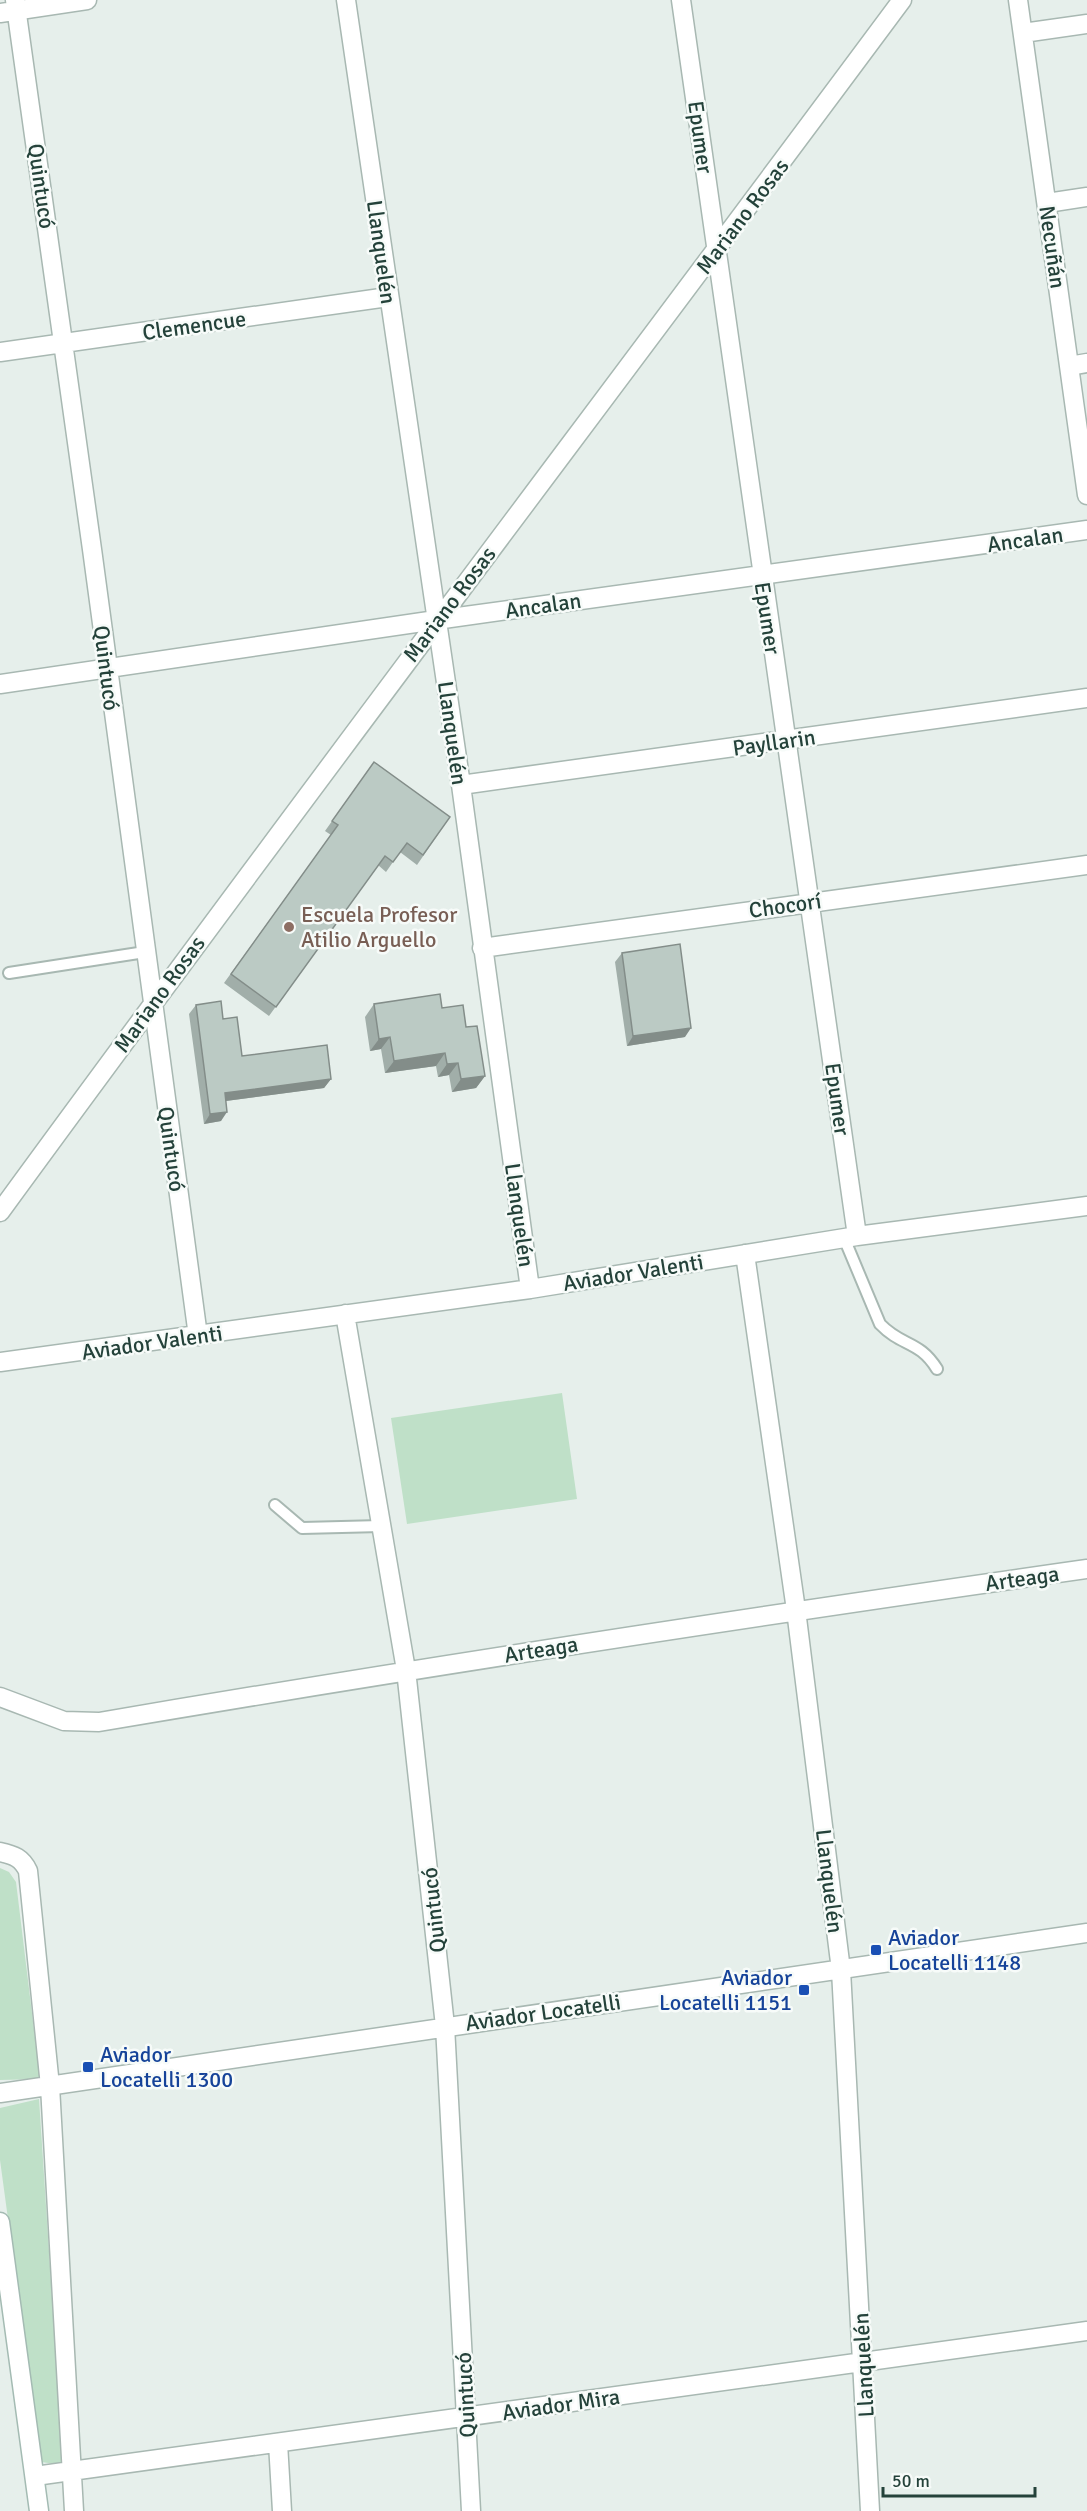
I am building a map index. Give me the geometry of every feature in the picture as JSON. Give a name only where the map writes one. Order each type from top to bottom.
[{"type":"street","points":[[11,8],[87,0]]},
{"type":"street","name":"Llanquelén","points":[[346,0],[461,785],[530,1289]]},
{"type":"street","name":"Epumer","points":[[681,0],[810,901],[850,1237]]},
{"type":"street","name":"Mariano Rosas","points":[[0,1212],[152,1002],[436,620],[718,248],[902,0]]},
{"type":"street","name":"Necuñán","points":[[1018,0],[1087,495]]},
{"type":"street","name":"Quintucó","points":[[11,8],[66,344],[107,669],[198,1336]]},
{"type":"street","points":[[1023,33],[1087,24]]},
{"type":"street","points":[[1047,203],[1087,197]]},
{"type":"street","name":"Clemencue","points":[[0,352],[388,297]]},
{"type":"street","points":[[1069,366],[1087,363]]},
{"type":"street","name":"Ancalan","points":[[0,684],[436,620],[1087,530]]},
{"type":"street","name":"Payllarin","points":[[461,785],[1087,698]]},
{"type":"street","name":"Chocorí","points":[[482,948],[810,901],[1087,865]]},
{"type":"street","name":"Aviador Valenti","points":[[0,1362],[530,1289],[850,1237],[1087,1206]]},
{"type":"street","name":"Llanquelén","points":[[745,1254],[796,1610],[841,1970],[870,2511]]},
{"type":"street","name":"Quintucó","points":[[345,1314],[406,1670],[446,2026],[471,2511]]},
{"type":"street","name":"Arteaga","points":[[0,1697],[64,1721],[99,1722],[406,1670],[796,1610],[1087,1569]]},
{"type":"street","points":[[0,1852],[14,1855],[24,1862],[28,1871],[50,2086],[74,2511]]},
{"type":"street","name":"Aviador Locatelli","points":[[0,2093],[1087,1933]]},
{"type":"street","points":[[0,2222],[39,2511]]},
{"type":"street","name":"Aviador Mira","points":[[34,2476],[1087,2331]]},
{"type":"street","points":[[278,2442],[282,2511]]},
{"type":"lane","points":[[9,973],[145,952]]},
{"type":"lane","points":[[850,1237],[880,1324],[890,1335],[917,1346],[927,1354],[937,1369]]},
{"type":"lane","points":[[275,1505],[302,1528],[381,1526]]},
{"type":"green space","points":[[562,1393],[577,1499],[407,1524],[391,1418]]},
{"type":"green space","points":[[0,1868],[9,1872],[16,1882],[40,2079],[0,2080]]},
{"type":"green space","points":[[39,2099],[63,2465],[41,2462],[0,2160],[0,2108]]},
{"type":"building","points":[[374,762],[450,817],[423,855],[407,843],[393,862],[385,856],[276,1007],[231,974],[338,825],[332,821]]},
{"type":"building","points":[[680,944],[691,1028],[633,1036],[622,953]]},
{"type":"building","points":[[440,994],[442,1008],[463,1005],[466,1027],[477,1026],[485,1076],[461,1079],[458,1063],[447,1064],[445,1053],[394,1061],[390,1037],[379,1039],[374,1004]]},
{"type":"building","points":[[221,1001],[223,1019],[237,1017],[242,1056],[327,1045],[331,1079],[225,1093],[227,1112],[210,1114],[196,1005]]},
{"type":"place","name":"Escuela Profesor Atilio Arguello","points":[[289,927]]},
{"type":"place","name":"Aviador Locatelli 1148","points":[[876,1950]]},
{"type":"place","name":"Aviador Locatelli 1151","points":[[804,1990]]},
{"type":"place","name":"Aviador Locatelli 1300","points":[[88,2067]]}]
